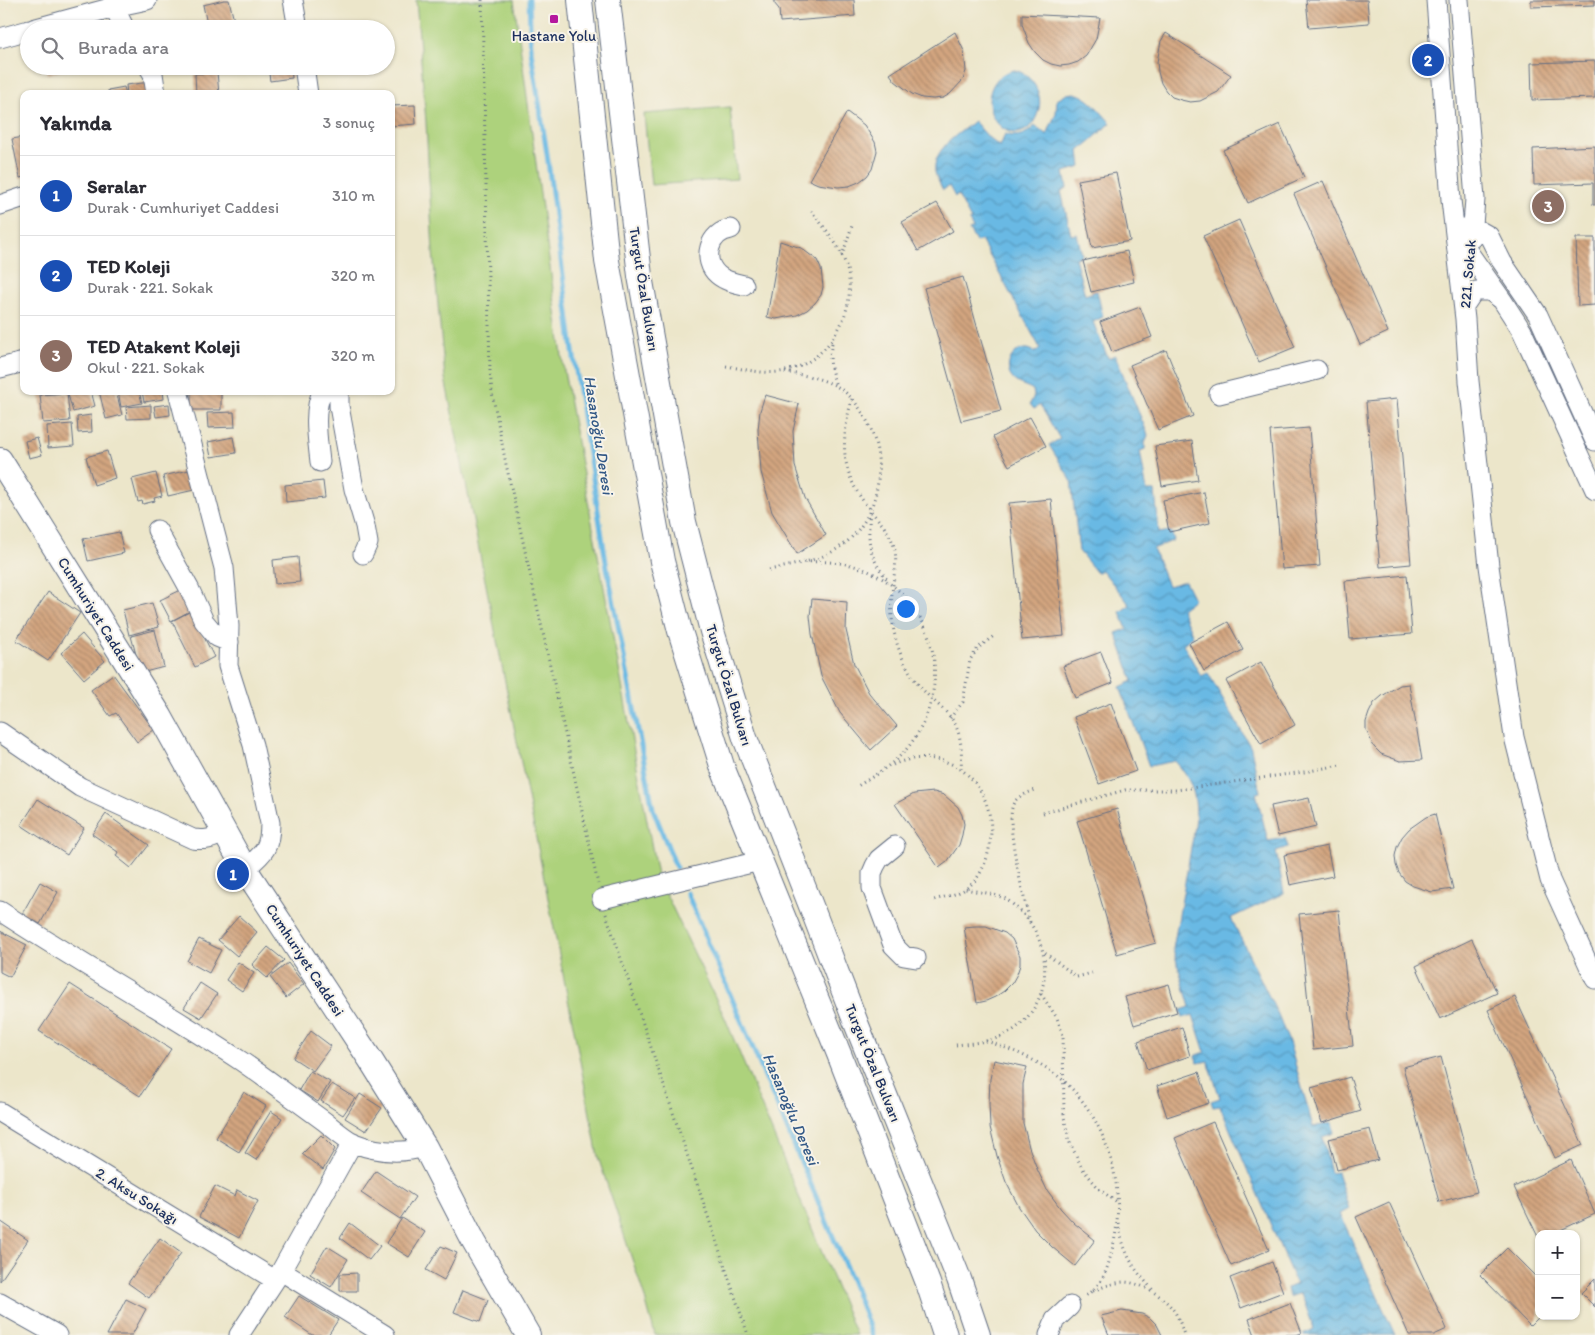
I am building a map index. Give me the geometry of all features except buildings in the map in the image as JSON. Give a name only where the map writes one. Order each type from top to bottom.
[{"type":"main road","name":"Turgut Özal Bulvarı","points":[[580,0],[606,261],[662,561],[680,631],[723,769],[846,1072],[928,1283],[945,1335]]},
{"type":"main road","name":"Turgut Özal Bulvarı","points":[[608,0],[640,276],[684,522],[712,631],[745,738],[856,1023],[956,1270],[978,1335]]},
{"type":"main road","name":"Cumhuriyet Caddesi","points":[[0,460],[160,716],[245,869],[370,1059],[424,1147],[474,1242],[528,1335]]},
{"type":"street","points":[[61,20],[113,3],[147,0]]},
{"type":"street","points":[[293,0],[296,20]]},
{"type":"street","name":"221. Sokak","points":[[1436,0],[1455,233],[1465,311]]},
{"type":"street","points":[[1459,0],[1475,200],[1481,231],[1538,315],[1595,441]]},
{"type":"street","points":[[113,3],[121,20]]},
{"type":"street","points":[[0,38],[20,32]]},
{"type":"street","points":[[153,75],[155,90]]},
{"type":"street","points":[[305,75],[307,90]]},
{"type":"street","points":[[0,205],[20,198]]},
{"type":"street","points":[[1481,231],[1461,228],[1455,233],[1522,331],[1595,490]]},
{"type":"street","points":[[730,229],[724,230],[715,236],[710,248],[710,262],[712,268],[719,276],[744,285]]},
{"type":"street","name":"221. Sokak","points":[[1465,311],[1470,255],[1481,231]]},
{"type":"street","points":[[1502,300],[1490,291],[1477,291],[1472,294],[1465,311],[1469,380],[1489,566],[1514,737],[1550,880],[1595,979]]},
{"type":"street","points":[[0,368],[20,363]]},
{"type":"street","points":[[1219,394],[1317,370]]},
{"type":"street","points":[[179,395],[224,568],[229,626],[228,666],[254,745],[270,823],[269,839],[263,854],[245,869]]},
{"type":"street","points":[[320,462],[317,410],[321,395]]},
{"type":"street","points":[[339,399],[354,489],[368,543],[363,554]]},
{"type":"street","points":[[157,530],[189,588],[204,621],[217,637],[228,642]]},
{"type":"street","points":[[0,732],[80,787],[193,839],[203,841],[225,833]]},
{"type":"street","points":[[895,846],[875,866],[872,873],[872,888],[893,945],[904,956],[916,958]]},
{"type":"street","points":[[602,899],[760,861]]},
{"type":"street","points":[[0,911],[242,1062],[353,1142],[376,1149],[398,1152],[424,1147]]},
{"type":"street","name":"2. Aksu Sokağı","points":[[0,1112],[278,1276],[385,1335]]},
{"type":"street","points":[[239,1335],[278,1276],[353,1142]]},
{"type":"street","points":[[0,1303],[57,1335]]},
{"type":"street","points":[[1049,1335],[1055,1320],[1070,1306]]},
{"type":"path","points":[[482,0],[489,351],[492,392],[506,464],[602,899],[748,1335]]},
{"type":"path","points":[[811,212],[828,232],[848,270],[849,290],[847,306],[842,322],[832,341],[830,352],[830,365],[836,386]]},
{"type":"path","points":[[842,256],[852,226]]},
{"type":"path","points":[[781,372],[798,368],[832,341]]},
{"type":"path","points":[[726,366],[762,373],[802,374],[836,386],[860,408],[876,441],[880,475],[876,495],[859,529],[849,540],[820,557],[769,570]]},
{"type":"path","points":[[852,399],[844,435],[844,454],[847,470],[856,489],[885,527],[892,540],[896,554],[891,608],[898,648],[906,666],[917,683],[956,725],[962,754],[961,769]]},
{"type":"path","points":[[870,509],[868,530],[872,557],[878,569],[893,586]]},
{"type":"path","points":[[805,562],[826,561],[847,564],[867,570],[882,578],[902,594],[916,610],[924,624],[931,643],[934,660],[935,676],[932,699],[921,727],[912,742],[890,766]]},
{"type":"path","points":[[950,718],[963,702],[970,660],[978,648],[995,635]]},
{"type":"path","points":[[856,787],[890,766],[908,760],[927,759],[945,762],[961,769],[984,793],[989,810],[991,840],[983,868],[975,881],[965,890],[930,901]]},
{"type":"path","points":[[1043,813],[1125,790],[1176,790],[1340,765]]},
{"type":"path","points":[[1031,922],[1017,865],[1011,808],[1014,802],[1021,796],[1035,790]]},
{"type":"path","points":[[956,1045],[986,1041],[1005,1035],[1018,1025],[1030,1014],[1039,1000],[1046,968],[1039,936],[1031,922],[1018,909],[1006,899],[986,893],[965,890]]},
{"type":"path","points":[[1044,952],[1077,977],[1092,973]]},
{"type":"path","points":[[1041,994],[1057,1018],[1063,1035],[1064,1117],[1070,1143],[1082,1168],[1100,1190],[1117,1202]]},
{"type":"path","points":[[986,1041],[1010,1049],[1028,1058],[1064,1081],[1086,1106],[1100,1130],[1110,1156],[1117,1189],[1118,1221],[1122,1243],[1137,1273],[1156,1294],[1171,1306],[1180,1321],[1184,1335]]},
{"type":"path","points":[[1090,1293],[1102,1280],[1114,1243],[1118,1221]]},
{"type":"path","points":[[1070,1306],[1109,1284],[1124,1282],[1141,1286],[1156,1294]]},
{"type":"green space","points":[[416,0],[514,0],[564,371],[657,875],[725,1018],[856,1335],[655,1335],[644,1295],[598,1157],[445,378],[433,252],[426,122]]},
{"type":"green space","points":[[730,107],[737,179],[651,185],[644,114]]},
{"type":"water","points":[[1015,70],[1027,76],[1036,86],[1039,106],[1036,118],[1028,128],[1018,133],[1012,133],[1000,126],[994,119],[989,101],[990,92],[999,77]]},
{"type":"water","points":[[1074,93],[1090,101],[1111,123],[1079,151],[1081,167],[1064,172],[1067,188],[1061,191],[1071,235],[1077,234],[1082,255],[1075,258],[1085,295],[1097,291],[1103,317],[1093,322],[1108,358],[1115,355],[1148,435],[1145,449],[1140,451],[1147,491],[1155,491],[1159,533],[1171,531],[1174,540],[1153,549],[1168,586],[1185,581],[1194,599],[1181,609],[1193,636],[1183,644],[1201,676],[1208,673],[1251,748],[1260,792],[1256,793],[1268,841],[1285,838],[1288,847],[1276,851],[1284,893],[1231,918],[1289,1042],[1313,1127],[1332,1123],[1334,1133],[1322,1137],[1331,1173],[1337,1172],[1349,1209],[1340,1214],[1395,1335],[1303,1335],[1314,1329],[1301,1293],[1289,1297],[1287,1288],[1296,1284],[1220,1106],[1213,1107],[1211,1101],[1220,1098],[1208,1061],[1198,1063],[1195,1056],[1205,1052],[1193,1015],[1183,1018],[1181,1010],[1190,1007],[1173,949],[1195,826],[1196,807],[1193,791],[1186,776],[1175,761],[1149,766],[1120,687],[1133,681],[1116,633],[1127,629],[1120,612],[1130,605],[1102,570],[1097,573],[1079,551],[1071,480],[1049,445],[1060,439],[1040,405],[1034,409],[1030,404],[1034,396],[1033,390],[1016,382],[1009,374],[1009,364],[1013,355],[1027,349],[1035,352],[1040,348],[981,240],[976,242],[969,230],[973,228],[969,221],[971,220],[958,195],[955,197],[949,186],[943,190],[935,172],[935,164],[942,149],[974,121],[1000,147],[1005,134],[1021,135],[1035,126],[1047,135],[1056,113],[1057,100],[1067,94]]},
{"type":"waterway","name":"Hasanoğlu Deresi","points":[[529,0],[531,51],[547,154],[573,351],[606,562],[653,809],[676,867]]},
{"type":"waterway","name":"Hasanoğlu Deresi","points":[[687,893],[851,1279],[872,1335]]},
{"type":"place","name":"Hastane Yolu","points":[[554,19]]},
{"type":"place","name":"TED Koleji","points":[[1428,60]]},
{"type":"place","name":"TED Atakent Koleji","points":[[1548,206]]},
{"type":"place","name":"Seralar","points":[[233,874]]}]
